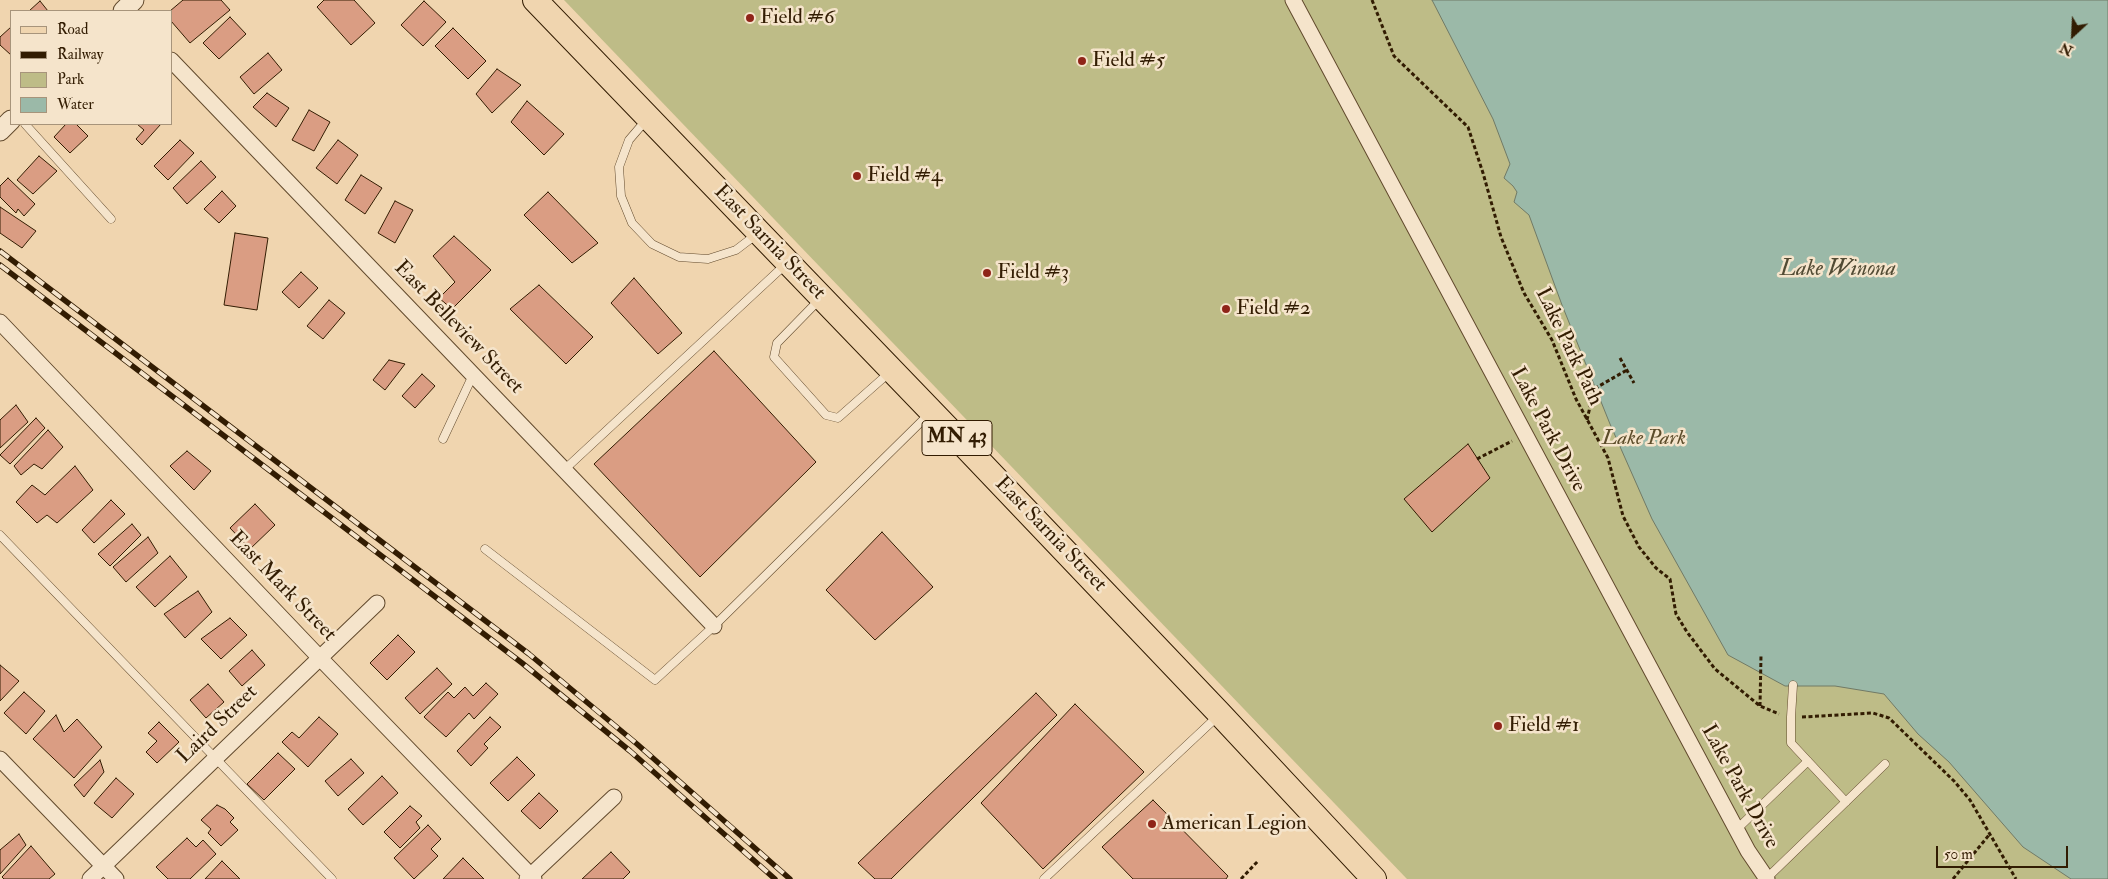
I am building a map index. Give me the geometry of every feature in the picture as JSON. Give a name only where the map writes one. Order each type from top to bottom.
[{"type":"main road","name":"East Sarnia Street","points":[[535,0],[892,370],[1220,714],[1374,879]]},
{"type":"street","name":"Lake Park Drive","points":[[1294,0],[1737,829],[1766,879]]},
{"type":"street","name":"East Belleview Street","points":[[172,61],[714,626]]},
{"type":"street","points":[[0,131],[10,121]]},
{"type":"street","name":"East Mark Street","points":[[0,322],[531,878]]},
{"type":"street","name":"Laird Street","points":[[90,879],[377,603]]},
{"type":"street","points":[[0,759],[116,879]]},
{"type":"street","points":[[531,878],[614,798]]},
{"type":"lane","points":[[648,117],[629,140],[619,167],[621,196],[632,223],[652,244],[679,257],[708,259],[736,250],[759,232]]},
{"type":"lane","points":[[26,125],[111,219]]},
{"type":"lane","points":[[564,470],[788,262]]},
{"type":"lane","points":[[822,297],[777,343],[774,357],[826,415],[838,418],[892,370]]},
{"type":"lane","points":[[443,439],[473,375]]},
{"type":"lane","points":[[485,549],[655,680],[714,626],[931,411]]},
{"type":"lane","points":[[0,535],[332,879]]},
{"type":"lane","points":[[1793,685],[1792,743],[1846,802]]},
{"type":"lane","points":[[1044,879],[1220,714]]},
{"type":"lane","points":[[1737,829],[1808,761]]},
{"type":"lane","points":[[1766,879],[1885,764]]},
{"type":"path","name":"Lake Park Path","points":[[1372,0],[1394,56],[1468,127],[1484,173],[1501,237],[1524,293],[1552,340],[1576,399],[1608,458],[1622,516],[1638,547],[1656,568],[1670,579],[1676,614],[1687,632],[1716,669],[1760,706],[1780,715],[1873,713],[1889,718],[1954,781],[1970,800],[2016,879]]},
{"type":"path","points":[[1620,358],[1634,383]]},
{"type":"path","points":[[1587,421],[1594,390],[1626,370]]},
{"type":"path","points":[[1477,459],[1525,434]]},
{"type":"path","points":[[1760,706],[1761,655]]},
{"type":"path","points":[[1954,879],[1989,835]]},
{"type":"path","points":[[1241,879],[1258,861]]},
{"type":"green space","name":"Lake Park","points":[[564,0],[2108,0],[2108,879],[1407,879]]},
{"type":"water","name":"Lake Winona","points":[[1432,0],[2108,0],[2108,879],[2071,879],[2023,847],[1949,762],[1918,734],[1884,694],[1835,686],[1785,686],[1728,655],[1652,519],[1610,424],[1562,305],[1529,215],[1514,202],[1517,192],[1504,178],[1510,164],[1493,119]]},
{"type":"building","points":[[183,0],[221,0],[230,10],[190,43],[172,22],[171,10]]},
{"type":"building","points":[[324,0],[354,0],[375,23],[351,45],[317,7]]},
{"type":"building","points":[[40,1],[47,10],[30,10]]},
{"type":"building","points":[[424,1],[446,22],[423,46],[401,25]]},
{"type":"building","points":[[230,17],[246,34],[219,59],[203,43]]},
{"type":"building","points":[[10,28],[10,54],[0,45],[0,37]]},
{"type":"building","points":[[453,28],[486,61],[468,79],[435,46]]},
{"type":"building","points":[[268,53],[282,70],[254,94],[240,77]]},
{"type":"building","points":[[497,69],[521,85],[492,113],[476,94]]},
{"type":"building","points":[[267,93],[289,108],[276,127],[253,107]]},
{"type":"building","points":[[527,101],[564,134],[544,155],[511,122]]},
{"type":"building","points":[[309,110],[330,122],[314,151],[292,140]]},
{"type":"building","points":[[65,125],[77,125],[88,136],[70,153],[54,137]]},
{"type":"building","points":[[138,125],[160,125],[142,145],[136,139],[144,130]]},
{"type":"building","points":[[180,140],[194,153],[168,180],[154,166]]},
{"type":"building","points":[[338,140],[358,155],[337,184],[316,168]]},
{"type":"building","points":[[39,156],[57,171],[33,194],[17,180]]},
{"type":"building","points":[[201,161],[216,177],[187,204],[173,188]]},
{"type":"building","points":[[361,175],[382,188],[365,214],[345,200]]},
{"type":"building","points":[[8,178],[35,204],[24,216],[18,209],[16,213],[0,197],[0,186]]},
{"type":"building","points":[[222,191],[236,206],[219,223],[204,209]]},
{"type":"building","points":[[548,192],[598,243],[572,263],[524,215]]},
{"type":"building","points":[[395,201],[413,210],[395,243],[378,233]]},
{"type":"building","points":[[0,207],[36,231],[22,248],[0,233]]},
{"type":"building","points":[[235,233],[268,238],[257,310],[224,305]]},
{"type":"building","points":[[454,236],[491,270],[452,309],[439,298],[455,282],[433,256]]},
{"type":"building","points":[[301,272],[318,288],[299,308],[282,292]]},
{"type":"building","points":[[634,278],[682,333],[658,354],[611,303]]},
{"type":"building","points":[[539,285],[593,337],[566,364],[510,309]]},
{"type":"building","points":[[329,300],[345,313],[323,339],[307,326]]},
{"type":"building","points":[[714,351],[816,462],[700,577],[594,464]]},
{"type":"building","points":[[389,360],[405,364],[385,390],[373,380]]},
{"type":"building","points":[[422,374],[435,386],[415,408],[402,396]]},
{"type":"building","points":[[16,405],[28,422],[0,448],[0,420]]},
{"type":"building","points":[[36,418],[45,428],[10,464],[0,455]]},
{"type":"building","points":[[48,430],[63,447],[42,469],[34,464],[21,475],[14,466]]},
{"type":"building","points":[[1468,444],[1490,478],[1432,532],[1404,499]]},
{"type":"building","points":[[187,451],[211,471],[194,490],[170,466]]},
{"type":"building","points":[[75,466],[93,490],[57,523],[47,515],[37,523],[16,502],[32,485],[45,495]]},
{"type":"building","points":[[111,500],[125,514],[94,543],[82,530]]},
{"type":"building","points":[[255,504],[275,525],[250,549],[230,528]]},
{"type":"building","points":[[132,524],[141,535],[110,566],[98,554]]},
{"type":"building","points":[[882,532],[933,587],[875,640],[826,590]]},
{"type":"building","points":[[148,537],[158,553],[126,582],[113,567]]},
{"type":"building","points":[[170,556],[187,577],[155,607],[136,587]]},
{"type":"building","points":[[198,591],[212,612],[185,638],[164,614]]},
{"type":"building","points":[[230,618],[247,635],[221,659],[201,639]]},
{"type":"building","points":[[398,635],[415,652],[387,680],[370,663]]},
{"type":"building","points":[[252,650],[265,665],[242,686],[229,671]]},
{"type":"building","points":[[0,665],[19,681],[0,701]]},
{"type":"building","points":[[437,668],[452,684],[420,714],[405,698]]},
{"type":"building","points":[[486,683],[498,694],[474,719],[469,713],[446,737],[424,717],[448,692],[454,698],[465,687],[473,696]]},
{"type":"building","points":[[208,684],[224,702],[206,718],[190,700]]},
{"type":"building","points":[[24,692],[45,711],[26,734],[4,713]]},
{"type":"building","points":[[1036,693],[1057,715],[891,879],[875,879],[858,863]]},
{"type":"building","points":[[1075,704],[1144,772],[1043,869],[981,803]]},
{"type":"building","points":[[56,715],[64,732],[77,719],[102,747],[74,778],[33,739]]},
{"type":"building","points":[[319,717],[338,734],[308,767],[282,742],[292,732],[299,738]]},
{"type":"building","points":[[490,717],[501,727],[484,744],[488,748],[471,766],[457,751]]},
{"type":"building","points":[[159,722],[179,742],[157,763],[146,752],[157,741],[148,733]]},
{"type":"building","points":[[278,753],[295,769],[264,800],[247,784]]},
{"type":"building","points":[[517,757],[535,775],[508,801],[490,783]]},
{"type":"building","points":[[351,759],[364,773],[338,796],[325,781]]},
{"type":"building","points":[[100,760],[104,772],[84,797],[74,785]]},
{"type":"building","points":[[382,776],[398,793],[363,825],[348,809]]},
{"type":"building","points":[[116,778],[134,794],[112,818],[94,803]]},
{"type":"building","points":[[539,793],[558,811],[540,829],[521,811]]},
{"type":"building","name":"American Legion","points":[[1153,800],[1228,876],[1226,879],[1133,879],[1102,847]]},
{"type":"building","points":[[217,805],[225,809],[234,818],[230,822],[238,830],[221,846],[208,833],[211,829],[201,820]]},
{"type":"building","points":[[410,806],[422,816],[416,822],[420,828],[400,848],[384,832]]},
{"type":"building","points":[[428,825],[441,839],[431,849],[438,856],[414,879],[394,858]]},
{"type":"building","points":[[19,834],[26,845],[0,874],[0,850]]},
{"type":"building","points":[[187,838],[196,847],[203,840],[216,854],[190,879],[168,879],[156,867]]},
{"type":"building","points":[[31,846],[55,874],[49,879],[4,879],[2,877]]},
{"type":"building","points":[[611,852],[630,872],[623,879],[582,879]]},
{"type":"building","points":[[463,858],[484,879],[443,879]]},
{"type":"building","points":[[222,861],[240,879],[205,879]]},
{"type":"railway","points":[[0,251],[529,654],[637,744],[790,879]]},
{"type":"railway","points":[[0,265],[522,663],[630,751],[775,879]]},
{"type":"place","name":"Field #6","points":[[750,18]]},
{"type":"place","name":"Field #5","points":[[1082,61]]},
{"type":"place","name":"Field #4","points":[[857,176]]},
{"type":"place","name":"Field #3","points":[[987,273]]},
{"type":"place","name":"Field #2","points":[[1226,309]]},
{"type":"place","name":"Field #1","points":[[1498,726]]},
{"type":"place","name":"American Legion","points":[[1152,824]]}]
